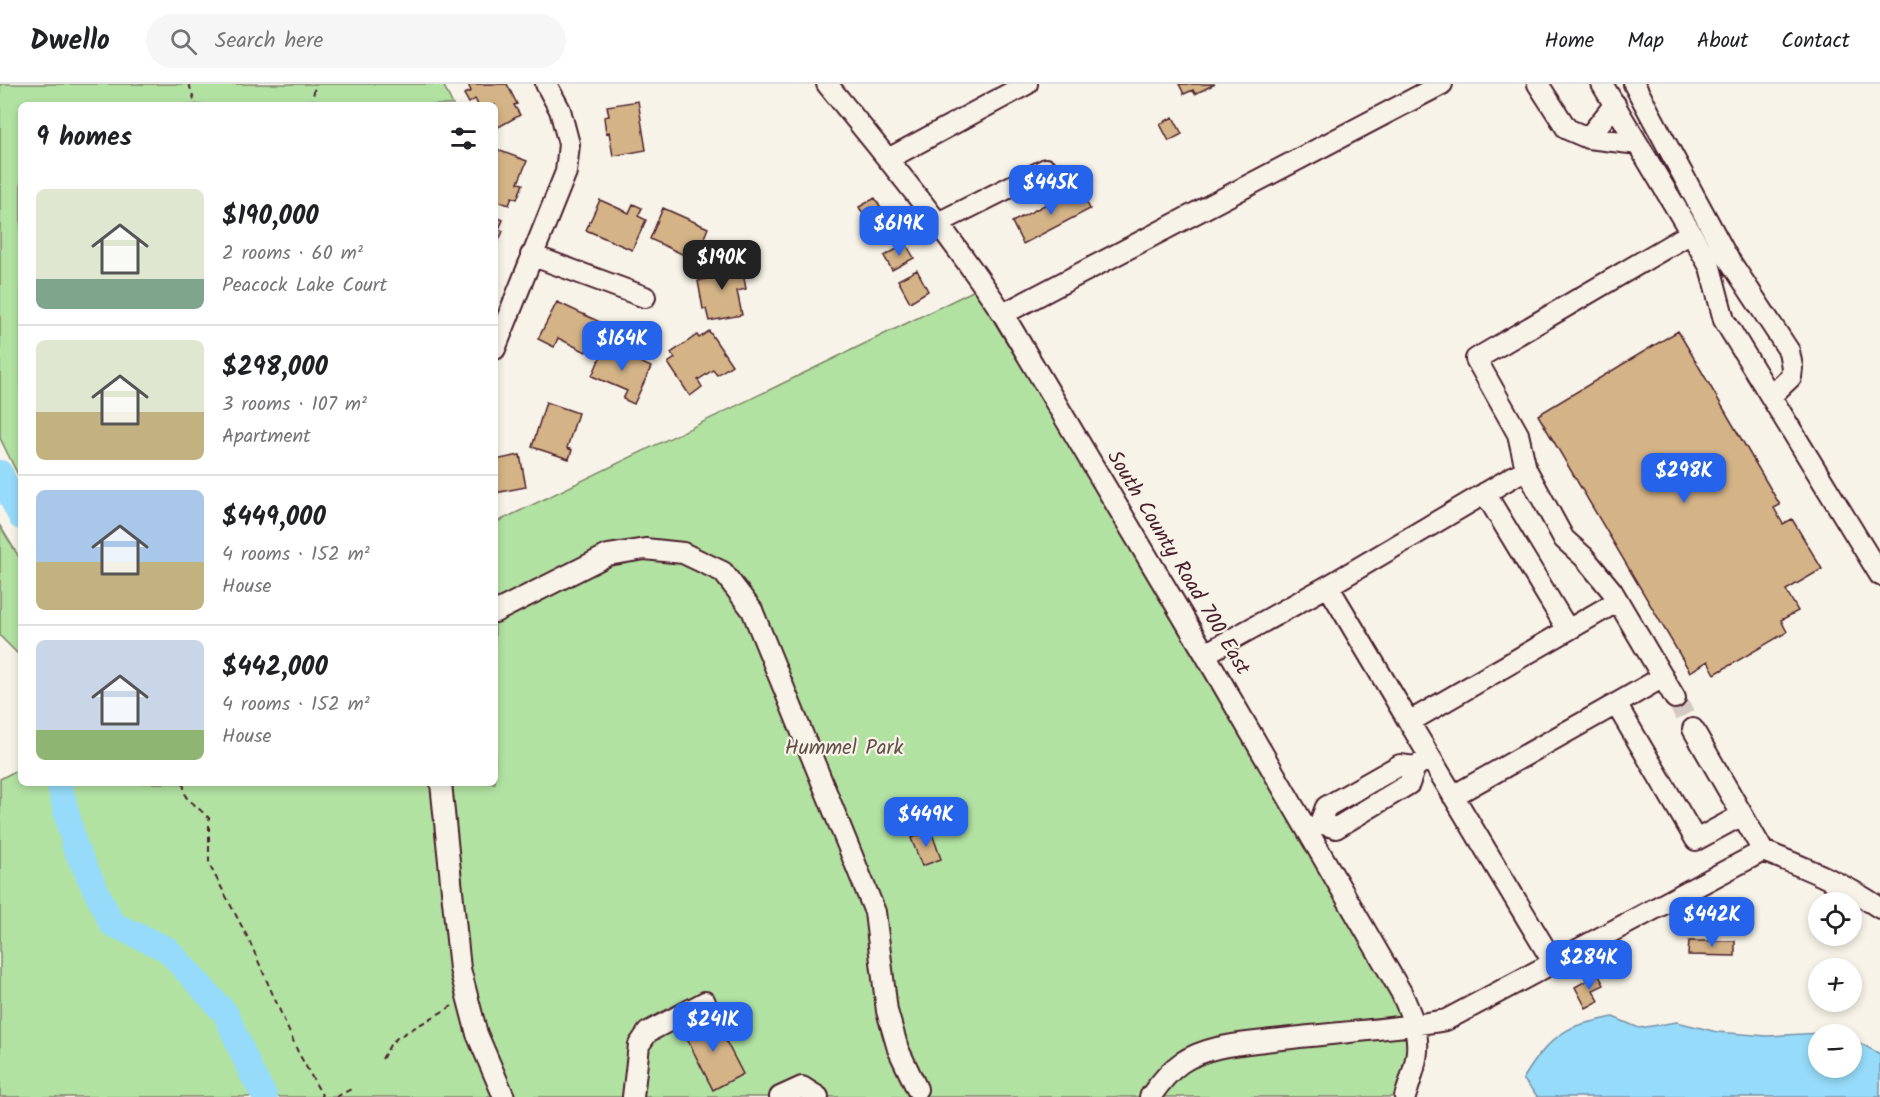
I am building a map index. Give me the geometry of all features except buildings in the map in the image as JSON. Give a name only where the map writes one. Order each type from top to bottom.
[{"type":"street","points":[[498,341],[566,172],[569,144],[560,110],[546,84]]},
{"type":"street","name":"South County Road 700 East","points":[[827,84],[969,262],[1003,314],[1205,654],[1314,827],[1401,992],[1415,1026],[1417,1059],[1405,1097]]},
{"type":"street","points":[[888,159],[1027,84]]},
{"type":"street","points":[[1003,314],[1442,84]]},
{"type":"street","points":[[1538,84],[1567,129],[1588,138],[1638,144]]},
{"type":"street","points":[[1602,84],[1710,267],[1724,320],[1880,575]]},
{"type":"street","points":[[1634,84],[1726,255],[1789,351],[1791,377],[1771,396]]},
{"type":"street","points":[[1588,138],[1615,104]]},
{"type":"street","points":[[938,223],[1046,169]]},
{"type":"street","points":[[1675,698],[1612,591],[1584,557],[1564,539],[1526,469],[1518,434],[1476,359],[1691,233]]},
{"type":"street","points":[[531,255],[645,297]]},
{"type":"street","points":[[1205,654],[1328,586],[1526,469]]},
{"type":"street","points":[[1485,494],[1568,630]]},
{"type":"street","points":[[498,610],[608,555],[618,553],[645,549],[683,553],[723,573],[752,610],[875,912],[887,1011],[898,1049],[915,1085]]},
{"type":"street","points":[[1328,586],[1409,722],[1422,762],[1454,796],[1553,962]]},
{"type":"street","points":[[1409,722],[1618,601]]},
{"type":"street","points":[[1454,796],[1663,677]]},
{"type":"street","points":[[1616,704],[1696,840],[1742,815]]},
{"type":"street","points":[[1693,729],[1763,852],[1809,868],[1880,908]]},
{"type":"street","points":[[1314,827],[1326,807],[1400,765],[1422,762]]},
{"type":"street","points":[[441,786],[460,969],[477,1034],[504,1097]]},
{"type":"street","points":[[1150,1097],[1165,1077],[1182,1063],[1200,1053],[1221,1047],[1305,1036],[1415,1026],[1446,1020],[1763,852]]},
{"type":"street","points":[[633,1097],[639,1045],[648,1032],[705,1002]]},
{"type":"street","points":[[780,1097],[802,1087],[818,1097]]},
{"type":"path","points":[[189,84],[195,102]]},
{"type":"path","points":[[312,102],[315,84]]},
{"type":"path","points":[[184,786],[186,797],[208,818],[209,864],[249,940],[298,1052],[323,1097]]},
{"type":"path","points":[[382,1059],[397,1038],[433,1016],[468,999]]},
{"type":"path","points":[[336,1097],[353,1088]]},
{"type":"green space","points":[[0,84],[443,84],[452,102],[18,102],[18,475],[0,438]]},
{"type":"green space","name":"Hummel Park","points":[[975,290],[1385,966],[1409,1030],[1405,1097],[0,1097],[0,779],[18,770],[18,786],[498,786],[498,522]]},
{"type":"green space","points":[[0,526],[18,555],[18,654],[0,636]]},
{"type":"water","points":[[1613,1017],[1639,1028],[1677,1022],[1717,1032],[1767,1036],[1808,1034],[1808,1078],[1862,1078],[1862,1044],[1880,1054],[1880,1097],[1538,1097],[1523,1079],[1533,1063],[1545,1048],[1567,1030]]},
{"type":"waterway","points":[[0,473],[18,511]]},
{"type":"waterway","points":[[60,786],[75,847],[112,924],[167,949],[226,1014],[251,1072],[265,1097]]},
{"type":"tunnel","points":[[1675,698],[1693,729]]}]
